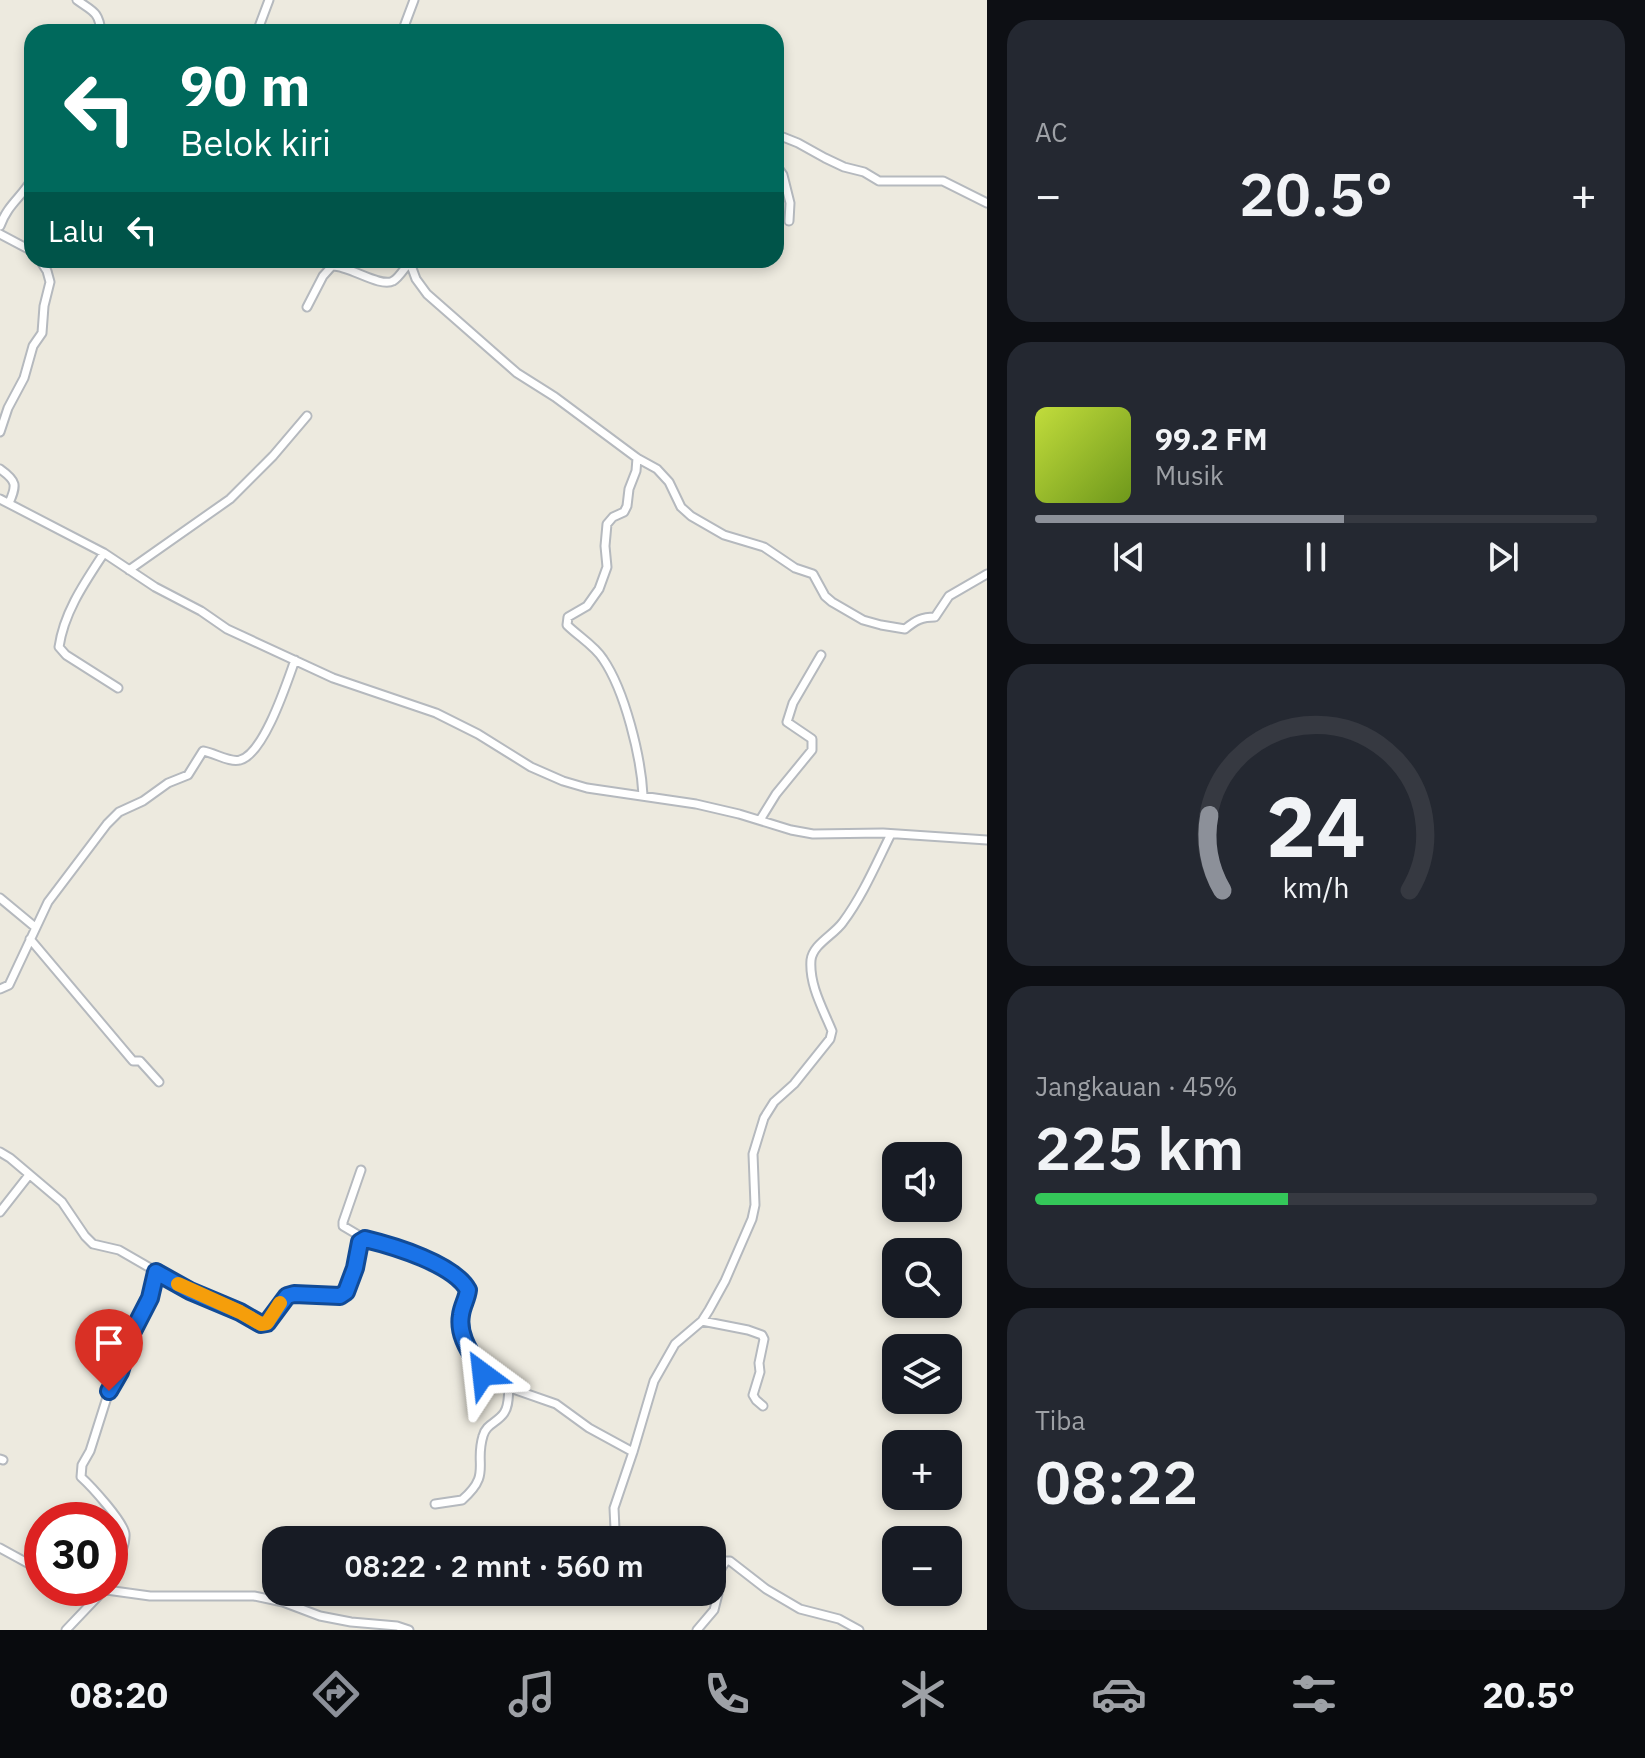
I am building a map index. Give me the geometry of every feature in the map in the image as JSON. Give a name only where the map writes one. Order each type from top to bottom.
[{"type":"street","points":[[77,0],[92,8],[100,24]]},
{"type":"street","points":[[260,24],[269,0]]},
{"type":"street","points":[[405,24],[414,0]]},
{"type":"street","points":[[784,137],[879,181],[943,181],[987,203]]},
{"type":"street","points":[[784,188],[790,203],[789,221]]},
{"type":"street","points":[[0,226],[11,203],[24,191]]},
{"type":"street","points":[[0,234],[24,247]]},
{"type":"street","points":[[0,432],[8,408],[24,378],[33,346],[42,333],[50,282],[45,268]]},
{"type":"street","points":[[307,307],[330,268]]},
{"type":"street","points":[[346,268],[389,283],[404,268]]},
{"type":"street","points":[[412,268],[427,294],[517,373],[657,469],[669,482],[681,507],[691,516],[724,535],[764,547],[795,568],[813,574],[825,596],[863,620],[905,629],[923,617],[935,617],[949,596],[987,574]]},
{"type":"street","points":[[129,570],[230,499],[307,416]]},
{"type":"street","points":[[637,458],[627,506],[624,512],[607,524],[607,567],[599,589],[587,606],[568,617],[566,622],[602,656],[610,671],[622,698],[639,758],[643,795]]},
{"type":"street","points":[[0,469],[15,484],[9,503]]},
{"type":"street","points":[[0,499],[104,553],[227,629],[333,678],[436,713],[478,734],[531,767],[563,781],[587,788],[719,809],[813,834],[891,834],[987,840]]},
{"type":"street","points":[[104,553],[75,600],[59,647],[66,655],[118,688]]},
{"type":"street","points":[[760,820],[776,794],[812,750],[812,739],[787,722],[793,703],[821,655]]},
{"type":"street","points":[[0,989],[9,985],[48,902],[107,824],[119,812],[143,801],[168,783],[188,775],[203,751],[241,760],[253,750],[268,729],[295,660]]},
{"type":"street","points":[[615,1526],[614,1508],[654,1381],[675,1344],[702,1321],[725,1281],[754,1212],[753,1154],[764,1118],[774,1102],[794,1084],[830,1039],[832,1031],[815,992],[812,955],[816,947],[841,924],[864,890],[891,834]]},
{"type":"street","points":[[0,898],[35,927]]},
{"type":"street","points":[[30,939],[133,1061],[140,1061],[159,1082]]},
{"type":"street","points":[[0,1152],[62,1202],[93,1244],[119,1250],[190,1291],[261,1324],[267,1323],[287,1296],[340,1296],[346,1292],[360,1242],[365,1239]]},
{"type":"street","points":[[361,1170],[343,1226],[365,1239],[398,1247],[464,1282],[468,1290],[460,1327],[463,1339],[483,1374],[493,1382],[556,1404],[589,1428],[633,1452]]},
{"type":"street","points":[[0,1212],[29,1175]]},
{"type":"street","points":[[103,1502],[81,1477],[81,1472],[132,1333],[150,1298],[156,1272]]},
{"type":"street","points":[[702,1321],[762,1335],[760,1372],[753,1395],[763,1406]]},
{"type":"street","points":[[435,1504],[462,1500],[477,1484],[481,1470],[482,1438],[487,1426],[506,1412],[509,1388]]},
{"type":"street","points":[[0,1548],[24,1561]]},
{"type":"street","points":[[726,1562],[730,1561],[766,1589],[800,1609],[839,1619],[859,1630]]},
{"type":"street","points":[[128,1593],[150,1596],[254,1596],[283,1602],[320,1616],[409,1630]]},
{"type":"street","points":[[66,1630],[89,1606]]},
{"type":"street","points":[[697,1630],[715,1606]]},
{"type":"slow traffic","points":[[178,1284],[261,1324],[272,1318],[280,1303]]},
{"type":"route","points":[[109,1391],[120,1372],[132,1333],[150,1298],[156,1272],[261,1324],[272,1318],[287,1296],[340,1296],[346,1292],[360,1242],[365,1239],[398,1247],[464,1282],[468,1290],[460,1327],[463,1339],[483,1374]]}]
